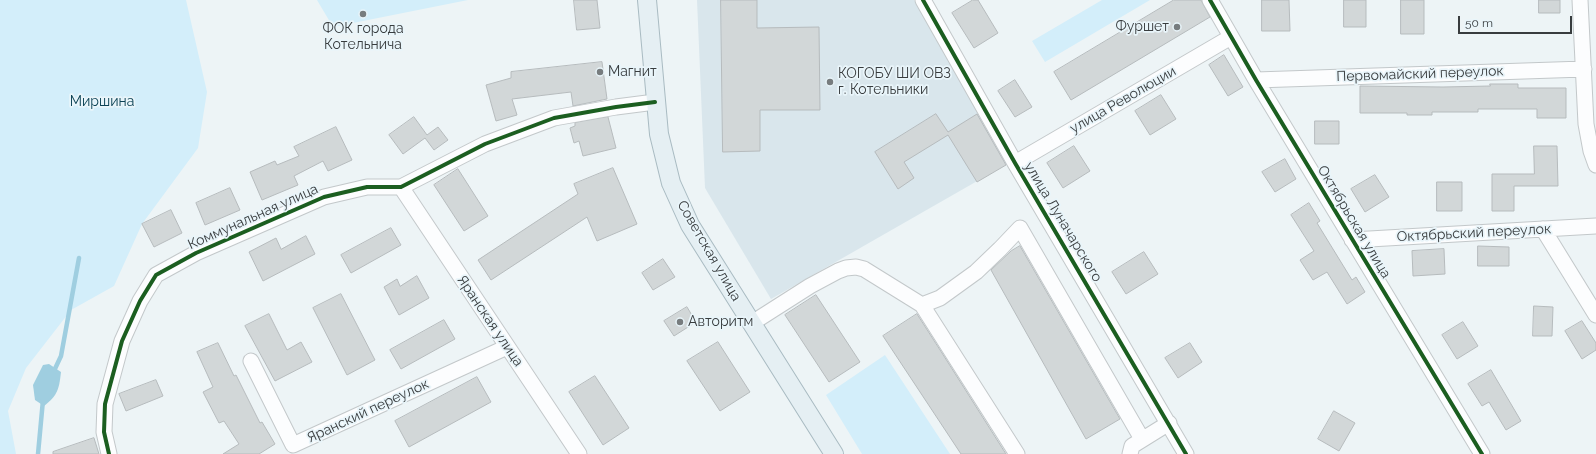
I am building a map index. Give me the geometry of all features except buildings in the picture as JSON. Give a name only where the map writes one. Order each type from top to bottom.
[{"type":"main road","name":"Советская улица","points":[[647,0],[659,134],[671,183],[690,225],[834,454]]},
{"type":"street","name":"улица Луначарского","points":[[923,0],[1015,163],[1186,454]]},
{"type":"street","name":"Октябрьская улица","points":[[1210,0],[1256,80],[1482,454]]},
{"type":"street","points":[[1580,0],[1586,124],[1591,151],[1596,165]]},
{"type":"street","name":"улица Революции","points":[[1015,163],[1231,37]]},
{"type":"street","name":"Первомайский переулок","points":[[1256,80],[1584,69]]},
{"type":"street","name":"Коммунальная улица","points":[[109,454],[104,432],[105,404],[122,341],[140,301],[156,275],[196,252],[324,197],[367,187],[401,187],[485,144],[554,118],[616,107],[656,102]]},
{"type":"street","name":"Яранская улица","points":[[401,187],[579,454]]},
{"type":"street","name":"Октябрьский переулок","points":[[1352,240],[1596,226]]},
{"type":"street","points":[[922,305],[940,298],[976,272],[1020,228],[1142,439]]},
{"type":"street","points":[[1543,229],[1596,315]]},
{"type":"street","points":[[752,323],[810,286],[838,271],[856,267],[864,269],[922,305],[1017,454]]},
{"type":"street","name":"Яранский переулок","points":[[251,361],[294,445],[507,347]]},
{"type":"street","points":[[1130,454],[1132,446],[1169,423]]},
{"type":"shaded area","name":"КОГОБУ ШИ ОВЗ г. Котельники","points":[[697,0],[914,0],[1007,164],[771,299],[705,188]]},
{"type":"shaded area","points":[[49,364],[61,372],[55,395],[44,406],[35,400],[33,385],[43,365]]},
{"type":"green space","name":"Миршина","points":[[0,0],[186,0],[207,92],[198,148],[142,224],[114,286],[71,310],[26,368],[8,411],[16,454],[0,454]]},
{"type":"green space","name":"ФОК города Котельнича","points":[[317,0],[468,0],[333,27]]},
{"type":"green space","points":[[1102,0],[1150,0],[1045,62],[1032,41]]},
{"type":"green space","points":[[885,355],[950,454],[862,454],[826,395]]},
{"type":"waterway","points":[[53,373],[61,356],[79,258]]},
{"type":"waterway","points":[[38,454],[43,400]]},
{"type":"cycle path","points":[[923,0],[1015,163],[1186,454]]},
{"type":"cycle path","points":[[1210,0],[1256,80],[1482,454]]},
{"type":"cycle path","points":[[109,454],[104,432],[105,404],[122,341],[140,301],[156,275],[196,253],[324,197],[367,187],[401,187],[485,144],[554,118],[655,102]]},
{"type":"place","name":"ФОК города Котельнича","points":[[363,14]]},
{"type":"place","name":"Фуршет","points":[[1177,27]]},
{"type":"place","name":"Магнит","points":[[600,72]]},
{"type":"place","name":"КОГОБУ ШИ ОВЗ г. Котельники","points":[[830,82]]},
{"type":"place","name":"Авторитм","points":[[680,322]]}]
